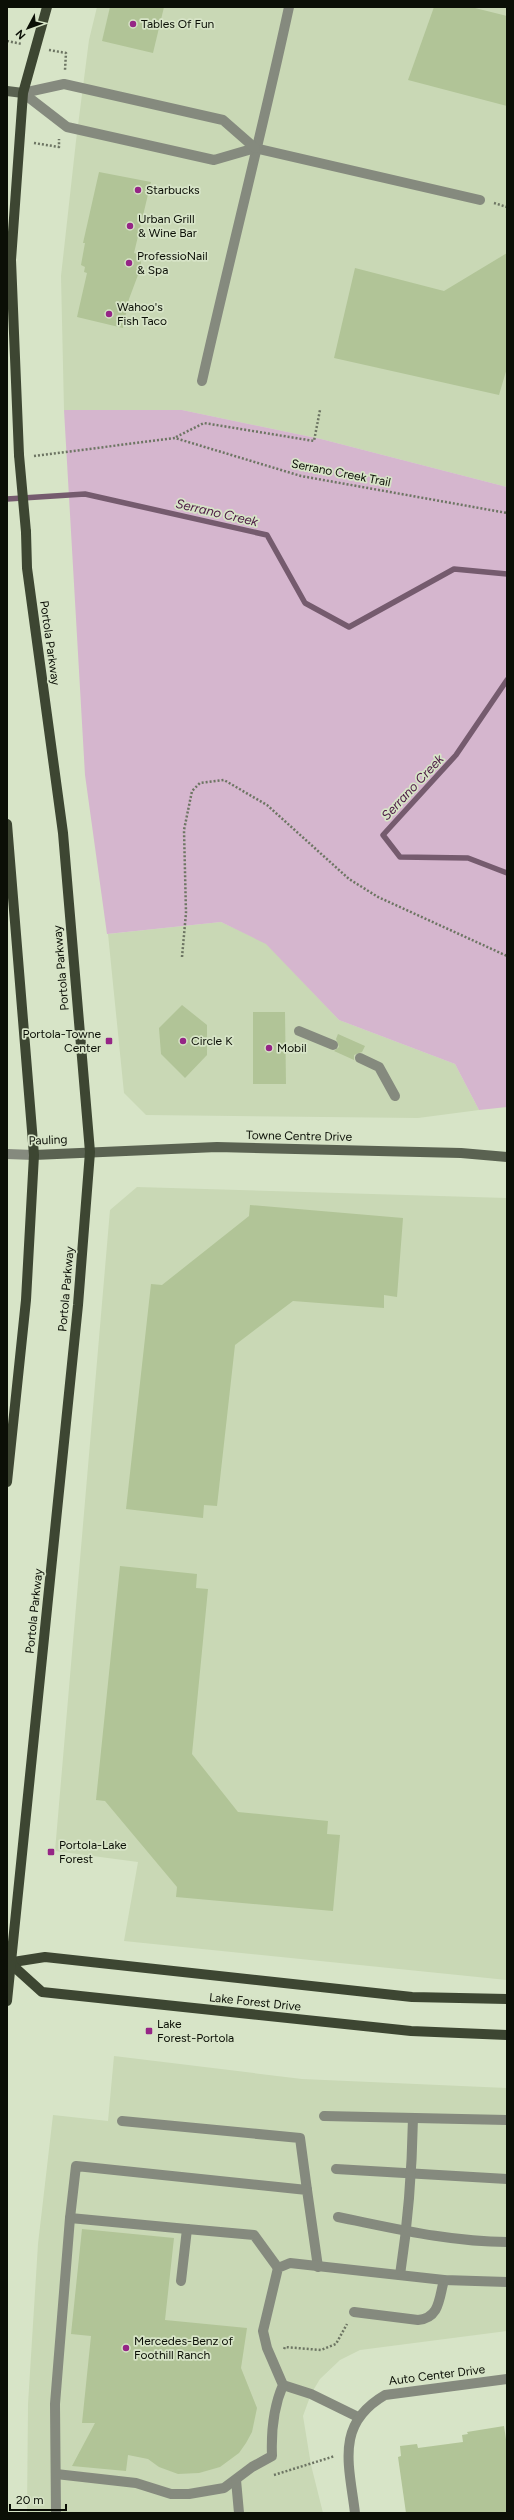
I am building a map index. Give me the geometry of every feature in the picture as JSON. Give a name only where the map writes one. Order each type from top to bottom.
[{"type":"main road","name":"Portola Parkway","points":[[7,2001],[9,1964],[78,1305],[90,1152],[63,833],[27,568],[24,456],[11,260],[23,94],[47,7]]},
{"type":"main road","points":[[7,90],[23,94]]},
{"type":"main road","points":[[7,824],[34,1155],[26,1300],[7,1482]]},
{"type":"main road","name":"Towne Centre Drive","points":[[90,1152],[217,1147],[461,1153],[507,1157]]},
{"type":"main road","name":"Pauling","points":[[34,1155],[90,1152]]},
{"type":"main road","name":"Lake Forest Drive","points":[[9,1964],[45,1957],[412,1997],[507,1999]]},
{"type":"main road","name":"Lake Forest Drive","points":[[9,1964],[42,1992],[411,2031],[507,2035]]},
{"type":"street","points":[[202,381],[289,7]]},
{"type":"street","points":[[23,94],[64,84],[222,120],[255,148],[480,200]]},
{"type":"street","points":[[23,94],[67,127],[214,160],[255,148]]},
{"type":"street","points":[[299,1031],[333,1045]]},
{"type":"street","points":[[360,1058],[379,1067],[395,1096]]},
{"type":"street","name":"Pauling","points":[[7,1154],[34,1155]]},
{"type":"street","points":[[324,2116],[507,2120]]},
{"type":"street","points":[[400,2275],[407,2231],[412,2174],[413,2118]]},
{"type":"street","points":[[122,2121],[300,2138],[306,2190],[318,2267]]},
{"type":"street","points":[[56,2513],[55,2404],[70,2218],[76,2166],[306,2190]]},
{"type":"street","points":[[336,2169],[507,2179]]},
{"type":"street","points":[[338,2216],[407,2231],[490,2242],[507,2242]]},
{"type":"street","points":[[56,2474],[136,2483],[171,2494],[208,2492],[224,2488],[252,2467],[272,2456],[271,2437],[276,2402],[283,2384],[267,2348],[264,2331],[278,2268],[254,2235],[70,2218]]},
{"type":"street","points":[[181,2281],[187,2229]]},
{"type":"street","points":[[278,2268],[290,2263],[444,2280],[507,2282]]},
{"type":"street","points":[[354,2312],[418,2320],[427,2319],[436,2312],[444,2280]]},
{"type":"street","name":"Auto Center Drive","points":[[355,2513],[348,2452],[350,2434],[358,2417],[369,2404],[385,2394],[507,2379]]},
{"type":"street","points":[[283,2384],[311,2394],[358,2417]]},
{"type":"street","points":[[236,2480],[239,2513]]},
{"type":"path","name":"Serrano Creek Trail","points":[[24,456],[175,438],[204,423],[314,441],[320,410]]},
{"type":"path","name":"Serrano Creek Trail","points":[[175,438],[301,476],[507,513]]},
{"type":"path","points":[[182,957],[186,913],[184,830],[192,791],[200,783],[224,780],[267,805],[349,879],[378,897],[507,956]]},
{"type":"path","points":[[274,2362],[285,2347],[321,2350],[336,2344],[354,2312]]},
{"type":"path","points":[[274,2474],[348,2452]]},
{"type":"shaded area","points":[[97,7],[507,7],[507,487],[321,439],[182,410],[64,410],[61,276],[89,40]]},
{"type":"shaded area","points":[[64,410],[182,410],[321,439],[507,487],[507,1107],[479,1110],[455,1064],[339,1020],[266,944],[221,922],[107,934],[85,775]]},
{"type":"shaded area","points":[[221,922],[266,943],[339,1020],[455,1064],[479,1110],[418,1118],[146,1115],[124,1093],[108,934]]},
{"type":"shaded area","points":[[137,1187],[507,1198],[507,1980],[124,1941],[138,1862],[55,1851],[110,1210]]},
{"type":"shaded area","points":[[114,2056],[302,2079],[507,2088],[507,2331],[360,2350],[340,2360],[320,2379],[311,2394],[303,2416],[311,2465],[323,2513],[27,2513],[28,2404],[38,2244],[53,2115],[108,2121]]},
{"type":"building","name":"Tables Of Fun","points":[[110,7],[164,7],[153,53],[102,41]]},
{"type":"building","points":[[434,7],[471,7],[507,16],[507,106],[408,80]]},
{"type":"building","points":[[99,172],[151,182],[134,253],[141,255],[141,267],[129,299],[123,328],[77,317],[87,273],[84,272],[85,267],[81,265],[85,243],[83,243]]},
{"type":"building","points":[[507,253],[507,368],[499,395],[334,358],[355,268],[444,291]]},
{"type":"building","name":"Circle K","points":[[182,1005],[207,1025],[207,1055],[185,1078],[161,1054],[159,1028]]},
{"type":"building","name":"Mobil","points":[[253,1012],[285,1012],[286,1084],[253,1084]]},
{"type":"building","points":[[338,1034],[365,1046],[362,1052],[354,1055],[354,1060],[334,1051],[339,1047],[336,1039]]},
{"type":"building","points":[[250,1205],[403,1218],[397,1297],[384,1295],[384,1308],[293,1301],[235,1345],[217,1506],[204,1505],[203,1518],[126,1509],[151,1284],[162,1285],[249,1216]]},
{"type":"building","points":[[120,1566],[197,1574],[196,1588],[208,1589],[192,1754],[238,1812],[328,1821],[327,1834],[340,1835],[333,1911],[176,1897],[177,1887],[105,1801],[96,1800]]},
{"type":"building","name":"Mercedes-Benz of Foothill Ranch","points":[[82,2229],[174,2238],[165,2320],[247,2328],[241,2368],[257,2408],[252,2432],[246,2443],[239,2453],[220,2467],[199,2473],[178,2474],[159,2467],[148,2459],[128,2455],[126,2471],[72,2466],[95,2423],[82,2423],[91,2336],[71,2334]]},
{"type":"building","points":[[504,2426],[507,2446],[507,2513],[406,2513],[398,2457],[401,2456],[400,2446],[417,2444],[418,2448],[463,2442],[462,2435],[468,2434],[467,2432]]},
{"type":"waterway","name":"Serrano Creek","points":[[7,499],[85,494],[267,535],[305,603],[349,627],[454,569],[507,574]]},
{"type":"waterway","name":"Serrano Creek","points":[[507,680],[456,755],[383,835],[400,857],[468,858],[507,873]]},
{"type":"place","name":"Tables Of Fun","points":[[133,24]]},
{"type":"place","name":"Starbucks","points":[[138,190]]},
{"type":"place","name":"Urban Grill & Wine Bar","points":[[130,226]]},
{"type":"place","name":"ProfessioNail & Spa","points":[[129,263]]},
{"type":"place","name":"Wahoo's Fish Taco","points":[[109,314]]},
{"type":"place","name":"Portola-Towne Center","points":[[109,1041]]},
{"type":"place","name":"Circle K","points":[[183,1041]]},
{"type":"place","name":"Mobil","points":[[269,1048]]},
{"type":"place","name":"Portola-Lake Forest","points":[[51,1852]]},
{"type":"place","name":"Lake Forest-Portola","points":[[149,2031]]},
{"type":"place","name":"Mercedes-Benz of Foothill Ranch","points":[[126,2348]]}]
